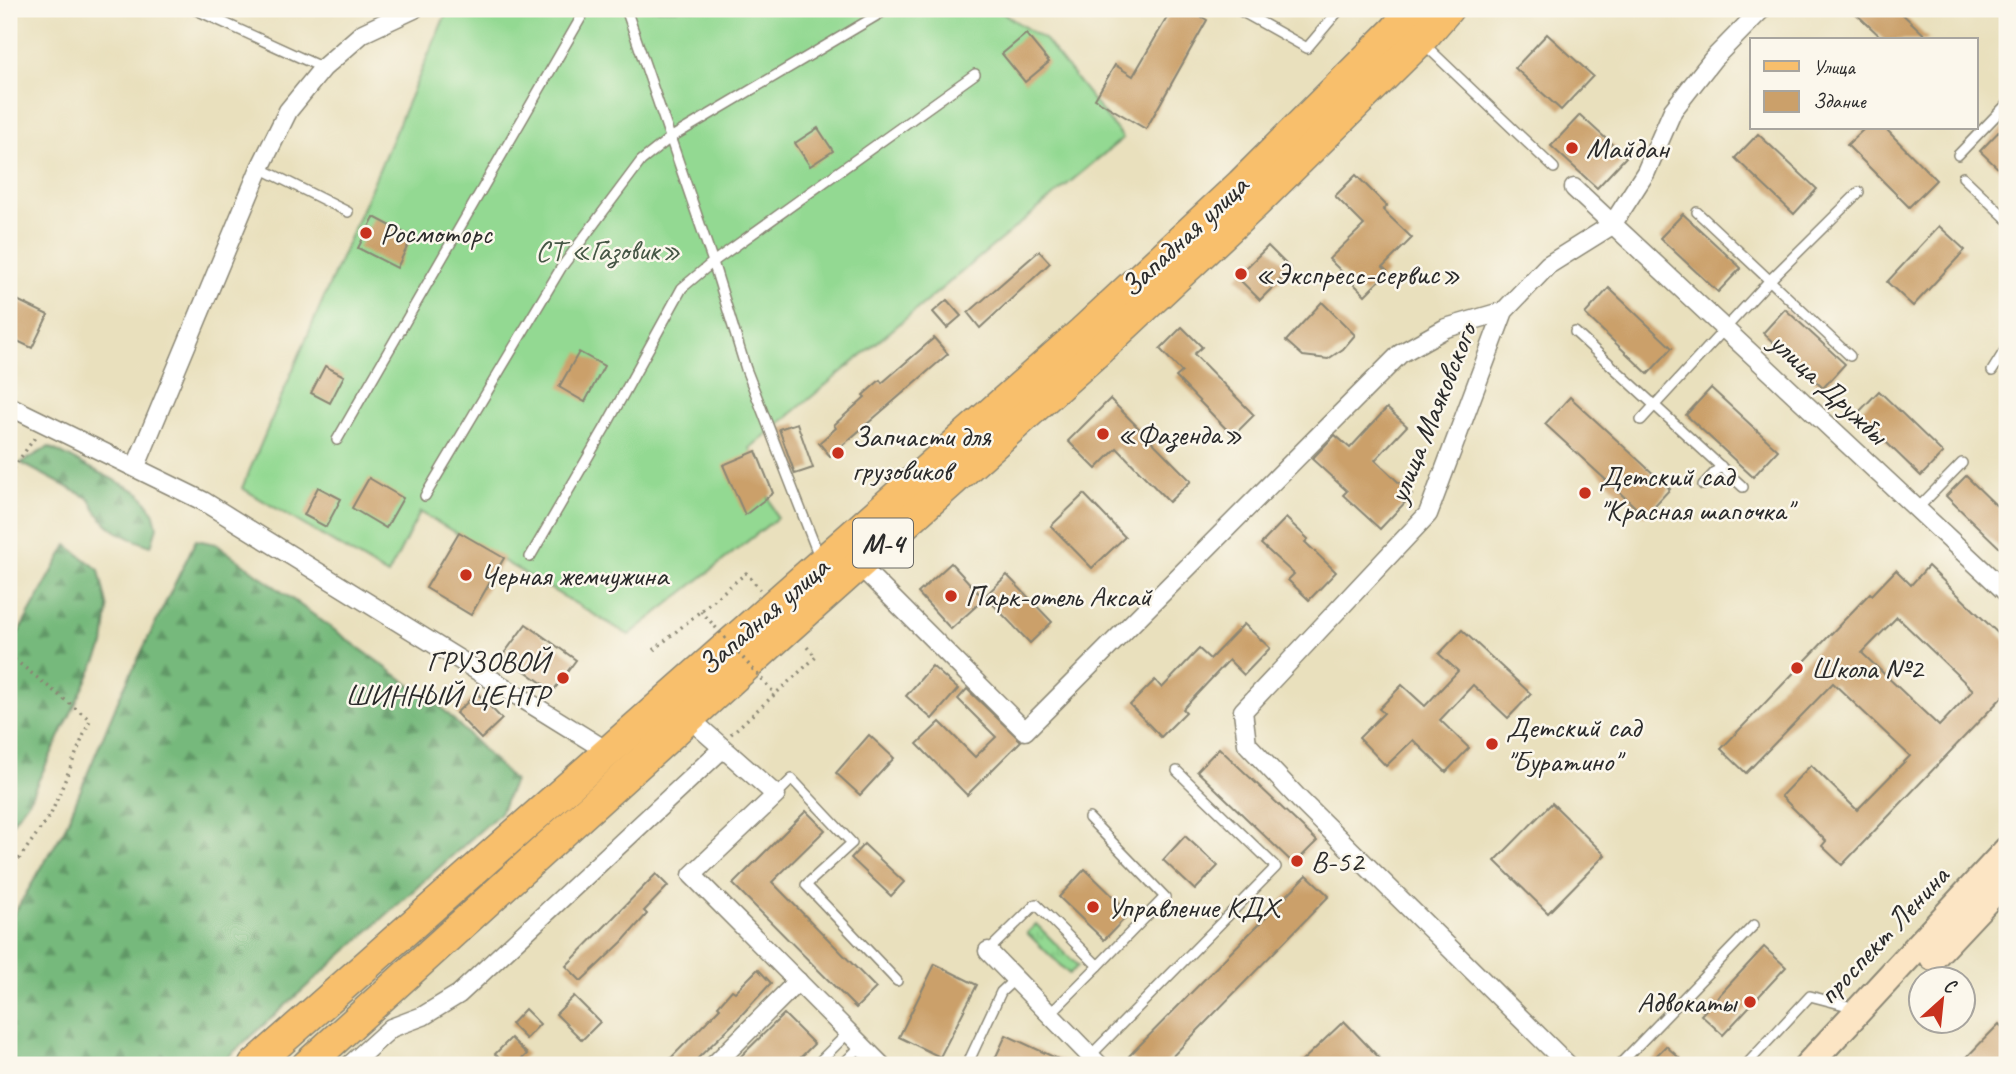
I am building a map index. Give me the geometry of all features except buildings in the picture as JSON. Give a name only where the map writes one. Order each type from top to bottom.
[{"type":"main road","name":"Западная улица","points":[[254,1065],[1082,332],[1241,184],[1395,30],[1411,9]]},
{"type":"main road","name":"Западная улица","points":[[307,1065],[1117,334],[1255,204],[1420,41],[1448,9]]},
{"type":"main road","name":"проспект Ленина","points":[[1808,1065],[2007,850]]},
{"type":"main road","name":"проспект Ленина","points":[[1831,1065],[2007,878]]},
{"type":"street","points":[[136,466],[260,168],[288,111],[323,68],[363,33],[414,9]]},
{"type":"street","points":[[1504,311],[1548,265],[1612,225],[1646,172],[1673,110],[1713,59],[1762,9]]},
{"type":"street","name":"улица Дружбы","points":[[1574,188],[2007,593]]},
{"type":"street","name":"улица Маяковского","points":[[859,565],[1025,731],[1400,354],[1447,328],[1504,311]]},
{"type":"street","name":"улица Маяковского","points":[[1504,311],[1428,514],[1243,711],[1247,744],[1300,800],[1568,1065]]},
{"type":"street","points":[[9,406],[136,466],[202,501],[607,751]]},
{"type":"street","points":[[689,718],[726,741],[776,795],[692,875],[881,1065]]},
{"type":"street","points":[[350,1065],[391,1028],[423,1016],[459,995],[726,741]]},
{"type":"street","points":[[988,951],[1095,1060]]},
{"type":"street","points":[[714,1065],[798,981]]},
{"type":"lane","points":[[194,9],[323,68]]},
{"type":"lane","points":[[337,440],[586,9]]},
{"type":"lane","points":[[626,9],[713,262],[746,369],[821,564]]},
{"type":"lane","points":[[1237,9],[1307,48],[1339,9]]},
{"type":"lane","points":[[425,496],[561,268],[641,161],[670,138],[886,10]]},
{"type":"lane","points":[[1420,41],[1554,168]]},
{"type":"lane","points":[[530,556],[682,288],[713,262],[975,74]]},
{"type":"lane","points":[[1958,155],[2007,104]]},
{"type":"lane","points":[[260,168],[348,212]]},
{"type":"lane","points":[[1964,177],[2007,219]]},
{"type":"lane","points":[[1641,420],[1769,281],[1859,192]]},
{"type":"lane","points":[[1697,212],[1850,356]]},
{"type":"lane","points":[[1574,332],[1743,487]]},
{"type":"lane","points":[[1992,371],[2007,347]]},
{"type":"lane","points":[[1917,509],[1962,463]]},
{"type":"lane","points":[[1703,485],[1721,466]]},
{"type":"lane","points":[[1095,1060],[1276,867],[1177,771]]},
{"type":"lane","points":[[776,795],[793,779],[852,843],[806,884],[897,981]]},
{"type":"lane","points":[[1050,1014],[1165,897],[1089,818]]},
{"type":"lane","points":[[988,951],[1036,904],[1098,965]]},
{"type":"lane","points":[[1619,1065],[1754,925]]},
{"type":"lane","points":[[967,1065],[1001,992],[1015,979]]},
{"type":"lane","points":[[1746,1065],[1810,996],[1861,1009]]},
{"type":"lane","points":[[816,1065],[855,1039]]},
{"type":"lane","points":[[842,1065],[855,1039]]},
{"type":"path","points":[[9,474],[46,424]]},
{"type":"path","points":[[654,650],[746,573]]},
{"type":"path","points":[[701,611],[775,694]]},
{"type":"path","points":[[9,655],[90,720],[51,814],[9,873]]},
{"type":"path","points":[[726,741],[816,657]]},
{"type":"green space","name":"СТ «Газовик»","points":[[448,9],[996,9],[1045,40],[1123,138],[750,448],[777,518],[629,635],[420,512],[388,575],[242,488]]},
{"type":"green space","points":[[49,447],[140,493],[153,511],[157,527],[151,546],[114,530],[101,518],[90,499],[21,463]]},
{"type":"green space","points":[[196,540],[216,544],[443,709],[514,781],[500,813],[219,1065],[9,1065],[9,922],[64,830],[119,698]]},
{"type":"green space","points":[[67,545],[99,570],[108,609],[104,645],[29,800],[9,827],[9,650]]},
{"type":"green space","points":[[1036,924],[1078,966],[1069,974],[1027,933]]},
{"type":"place","name":"Майдан","points":[[1572,148]]},
{"type":"place","name":"Росмоторс","points":[[366,233]]},
{"type":"place","name":"«Экспресс-сервис»","points":[[1241,274]]},
{"type":"place","name":"«Фазенда»","points":[[1103,434]]},
{"type":"place","name":"Запчасти для грузовиков","points":[[838,453]]},
{"type":"place","name":"Детский сад \"Красная шапочка\"","points":[[1585,493]]},
{"type":"place","name":"Черная жемчужина","points":[[466,575]]},
{"type":"place","name":"Парк-отель Аксай","points":[[951,596]]},
{"type":"place","name":"Школа №2","points":[[1797,668]]},
{"type":"place","name":"ГРУЗОВОЙ ШИННЫЙ ЦЕНТР","points":[[563,678]]},
{"type":"place","name":"Детский сад \"Буратино\"","points":[[1492,744]]},
{"type":"place","name":"В-52","points":[[1297,861]]},
{"type":"place","name":"Управление КДХ","points":[[1093,907]]},
{"type":"place","name":"Адвокаты","points":[[1750,1002]]}]
